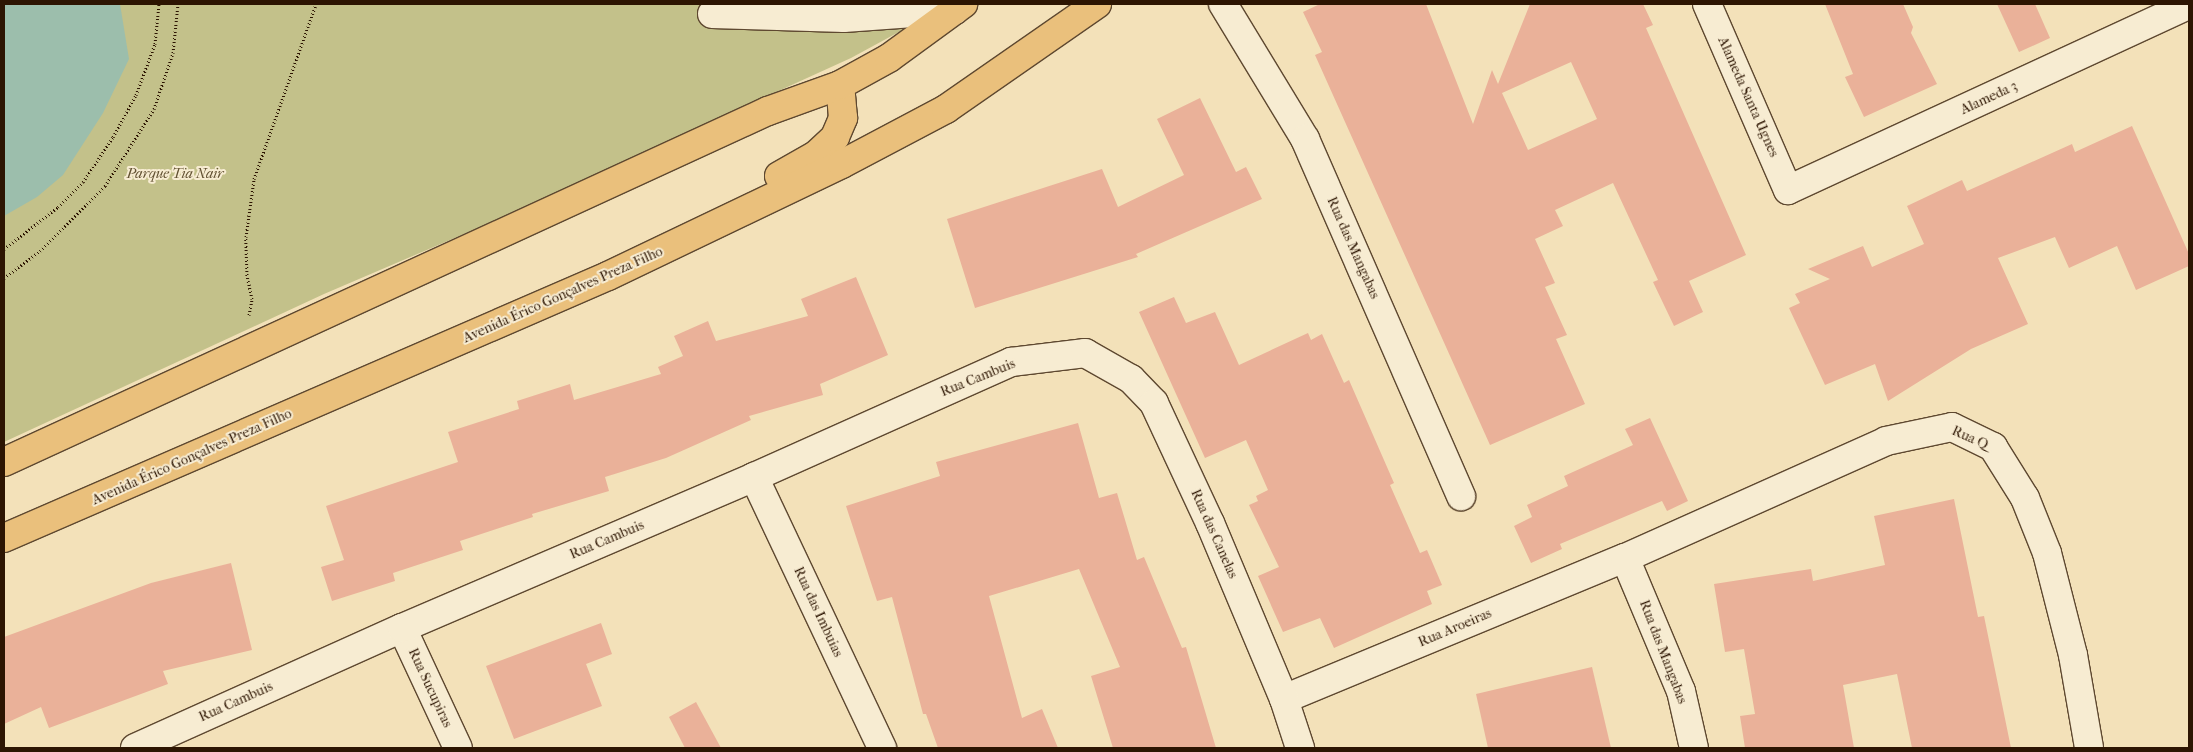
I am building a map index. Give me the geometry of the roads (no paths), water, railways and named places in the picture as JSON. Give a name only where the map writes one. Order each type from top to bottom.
[{"type":"main road","name":"Avenida Érico Gonçalves Preza Filho","points":[[4,538],[676,245],[842,164],[946,109],[1097,4]]},
{"type":"main road","points":[[4,462],[768,111],[840,85],[888,58],[959,7]]},
{"type":"main road","points":[[676,245],[747,194],[816,155],[828,143],[843,118],[840,85]]},
{"type":"street","name":"Alameda Santa Ugnes","points":[[1707,4],[1788,190]]},
{"type":"street","name":"Alameda 3","points":[[1788,190],[2185,6]]},
{"type":"street","points":[[712,14],[844,18],[959,7]]},
{"type":"street","name":"Rua das Mangabas","points":[[1225,7],[1305,139],[1461,496]]},
{"type":"street","name":"Rua Cambuis","points":[[136,748],[402,628],[754,477],[1011,362],[1085,353]]},
{"type":"street","name":"Rua das Canelas","points":[[1085,353],[1132,379],[1154,403],[1210,523],[1284,699],[1300,748]]},
{"type":"street","name":"Rua Q","points":[[1625,558],[1886,442],[1952,427],[1993,447],[2025,498],[2047,553],[2073,655],[2089,748]]},
{"type":"street","name":"Rua das Imbuias","points":[[754,477],[882,748]]},
{"type":"street","name":"Rua das Mangabas","points":[[1625,558],[1681,691],[1694,748]]},
{"type":"street","name":"Rua Aroeiras","points":[[1284,699],[1625,558]]},
{"type":"street","name":"Rua Sucupiras","points":[[402,628],[458,748]]},
{"type":"park label","name":"Parque Tia Nair","points":[[175,174]]}]
